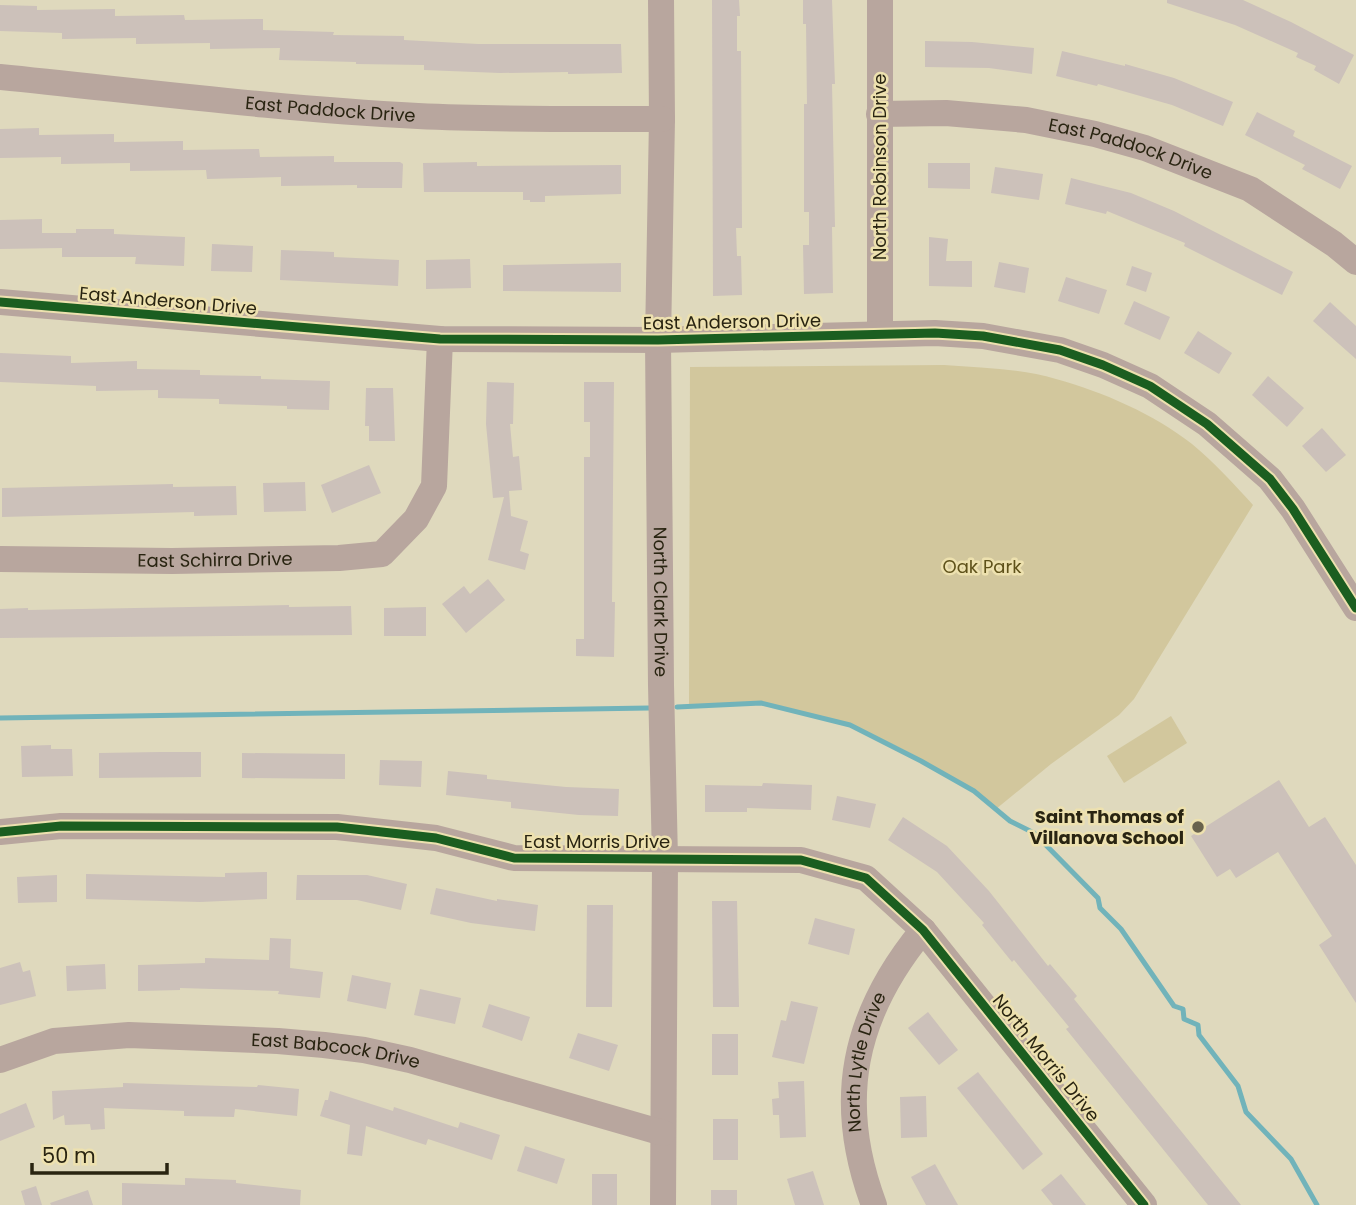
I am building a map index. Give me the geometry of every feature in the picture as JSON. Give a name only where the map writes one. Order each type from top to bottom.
[{"type":"street","name":"North Clark Drive","points":[[661,0],[658,340],[665,859],[663,1205]]},
{"type":"street","name":"North Robinson Drive","points":[[880,0],[880,333]]},
{"type":"street","name":"East Paddock Drive","points":[[0,78],[416,116],[517,120],[662,119]]},
{"type":"street","name":"East Paddock Drive","points":[[879,114],[946,113],[1026,120],[1095,134],[1145,148],[1250,189],[1334,244],[1356,262]]},
{"type":"street","name":"East Anderson Drive","points":[[0,302],[440,339],[658,340],[962,333],[1002,338],[1073,354],[1150,386],[1207,424],[1270,479],[1293,509],[1356,608]]},
{"type":"street","name":"East Schirra Drive","points":[[0,559],[172,561],[339,558],[382,554],[416,519],[434,486],[440,339]]},
{"type":"street","name":"East Morris Drive","points":[[0,832],[61,826],[337,827],[436,838],[514,858],[801,860],[866,878],[923,930]]},
{"type":"street","name":"North Lytle Drive","points":[[874,1205],[856,1143],[854,1088],[857,1061],[870,1015],[883,986],[923,930]]},
{"type":"street","name":"North Morris Drive","points":[[923,930],[1143,1205]]},
{"type":"street","name":"East Babcock Drive","points":[[0,1060],[54,1041],[129,1035],[324,1045],[410,1060],[663,1133]]},
{"type":"green space","name":"Oak Park","points":[[944,365],[1042,375],[1092,390],[1127,405],[1192,444],[1253,505],[1134,699],[1119,715],[1051,764],[996,809],[944,772],[915,756],[826,718],[755,703],[689,707],[690,367]]},
{"type":"green space","points":[[1171,716],[1187,743],[1124,783],[1107,756]]},
{"type":"building","points":[[712,0],[739,0],[737,51],[741,51],[742,228],[736,228],[737,256],[741,256],[742,295],[713,296]]},
{"type":"building","points":[[803,0],[832,0],[835,84],[832,84],[835,227],[832,227],[833,293],[804,294],[803,245],[809,245],[809,212],[804,212],[804,104],[807,104]]},
{"type":"building","points":[[1167,0],[1243,0],[1354,55],[1339,84],[1314,70],[1316,66],[1296,57],[1298,53],[1235,25],[1167,3]]},
{"type":"building","points":[[0,5],[37,6],[37,10],[115,9],[115,16],[184,15],[185,20],[263,19],[263,30],[404,36],[404,40],[478,44],[621,44],[622,73],[424,70],[424,65],[279,60],[280,48],[210,49],[210,43],[136,44],[136,38],[62,39],[62,33],[0,31]]},
{"type":"building","points":[[925,41],[1034,48],[1032,74],[989,68],[925,67]]},
{"type":"building","points":[[1062,51],[1125,64],[1174,78],[1233,102],[1223,126],[1172,105],[1098,84],[1097,86],[1056,76]]},
{"type":"building","points":[[1257,112],[1295,131],[1293,136],[1352,166],[1340,189],[1302,169],[1305,165],[1245,135]]},
{"type":"building","points":[[39,128],[39,135],[114,134],[114,142],[183,141],[183,150],[259,149],[260,157],[334,156],[334,162],[400,162],[403,164],[402,188],[357,188],[357,185],[281,186],[281,177],[207,179],[206,170],[130,171],[130,163],[61,164],[61,157],[0,158],[0,129]]},
{"type":"building","points":[[477,162],[477,166],[621,165],[621,194],[545,196],[545,202],[530,202],[523,200],[523,192],[424,192],[423,163]]},
{"type":"building","points":[[928,163],[970,163],[970,189],[928,188]]},
{"type":"building","points":[[995,167],[1043,174],[1039,200],[991,193]]},
{"type":"building","points":[[1071,178],[1131,193],[1174,211],[1293,272],[1282,295],[1184,246],[1185,243],[1107,211],[1106,214],[1065,204]]},
{"type":"building","points":[[42,219],[42,233],[76,233],[76,229],[114,229],[114,234],[185,237],[184,266],[135,264],[136,257],[62,257],[62,248],[0,249],[0,220]]},
{"type":"building","points":[[929,237],[948,239],[946,261],[972,261],[972,287],[929,286]]},
{"type":"building","points":[[212,244],[253,246],[252,272],[211,271]]},
{"type":"building","points":[[281,250],[334,252],[334,257],[399,260],[398,286],[280,280]]},
{"type":"building","points":[[470,259],[471,288],[426,289],[426,260]]},
{"type":"building","points":[[999,262],[1029,268],[1025,293],[994,287]]},
{"type":"building","points":[[621,263],[621,292],[503,291],[503,265]]},
{"type":"building","points":[[1132,266],[1152,273],[1146,292],[1126,285]]},
{"type":"building","points":[[1066,277],[1107,290],[1099,314],[1058,301]]},
{"type":"building","points":[[1134,301],[1170,317],[1160,340],[1124,324]]},
{"type":"building","points":[[1330,302],[1356,326],[1356,359],[1313,321]]},
{"type":"building","points":[[1198,331],[1232,353],[1219,374],[1184,353]]},
{"type":"building","points":[[0,353],[71,356],[71,363],[137,361],[137,369],[200,370],[200,375],[330,381],[329,410],[219,404],[219,399],[158,398],[158,390],[96,391],[96,386],[0,382]]},
{"type":"building","points":[[1268,376],[1304,408],[1287,427],[1252,395]]},
{"type":"building","points":[[487,382],[514,383],[513,424],[510,424],[513,457],[519,456],[522,490],[509,491],[511,516],[528,521],[520,551],[529,554],[525,570],[488,560],[504,497],[493,498],[486,424]]},
{"type":"building","points":[[584,382],[614,382],[614,657],[576,656],[576,639],[584,639],[584,457],[590,457],[590,422],[584,422]]},
{"type":"building","points":[[366,388],[393,388],[395,441],[369,441],[369,426],[365,426]]},
{"type":"building","points":[[1322,428],[1346,455],[1326,472],[1302,446]]},
{"type":"building","points":[[369,465],[381,493],[332,513],[321,485]]},
{"type":"building","points":[[305,482],[306,511],[264,512],[263,483]]},
{"type":"building","points":[[173,484],[173,487],[236,486],[237,515],[194,516],[194,512],[2,517],[2,488]]},
{"type":"building","points":[[488,579],[505,600],[466,633],[442,604],[464,586],[470,594]]},
{"type":"building","points":[[351,606],[352,635],[0,638],[0,609]]},
{"type":"building","points":[[426,607],[426,636],[384,636],[384,608]]},
{"type":"building","points":[[51,745],[51,749],[72,749],[73,776],[22,777],[21,746]]},
{"type":"building","points":[[201,752],[201,777],[99,778],[99,753]]},
{"type":"building","points":[[242,753],[345,754],[345,779],[242,778]]},
{"type":"building","points":[[380,760],[422,761],[421,787],[379,785]]},
{"type":"building","points":[[448,771],[487,775],[487,779],[619,789],[618,816],[511,808],[511,802],[446,795]]},
{"type":"building","points":[[1279,780],[1309,827],[1325,817],[1356,865],[1356,1003],[1319,945],[1332,936],[1278,852],[1236,878],[1230,869],[1217,877],[1191,836]]},
{"type":"building","points":[[763,783],[812,785],[811,810],[747,808],[747,812],[705,812],[705,785],[762,786]]},
{"type":"building","points":[[837,796],[876,804],[870,828],[832,820]]},
{"type":"building","points":[[903,817],[947,846],[989,891],[1048,966],[1050,964],[1077,996],[1074,999],[1241,1205],[1208,1205],[1066,1029],[1069,1027],[982,925],[984,923],[937,872],[888,840]]},
{"type":"building","points":[[267,872],[267,899],[200,902],[86,899],[86,874],[225,877],[225,873]]},
{"type":"building","points":[[57,875],[57,902],[18,903],[17,877]]},
{"type":"building","points":[[297,875],[367,875],[407,884],[401,910],[357,900],[296,900]]},
{"type":"building","points":[[436,888],[497,901],[538,905],[535,931],[471,923],[430,914]]},
{"type":"building","points":[[712,901],[737,901],[739,1007],[713,1007]]},
{"type":"building","points":[[587,905],[613,905],[612,1007],[586,1007]]},
{"type":"building","points":[[815,918],[855,929],[849,955],[808,944]]},
{"type":"building","points":[[270,938],[291,939],[290,968],[323,972],[320,998],[278,994],[279,991],[180,988],[138,991],[138,965],[205,963],[205,958],[269,960]]},
{"type":"building","points":[[20,962],[23,972],[30,970],[36,996],[0,1005],[0,968]]},
{"type":"building","points":[[105,964],[106,989],[67,991],[66,966]]},
{"type":"building","points":[[352,975],[391,983],[386,1009],[347,1001]]},
{"type":"building","points":[[420,989],[461,998],[455,1024],[414,1015]]},
{"type":"building","points":[[791,1001],[818,1007],[804,1064],[772,1057],[781,1020],[786,1021]]},
{"type":"building","points":[[489,1004],[530,1017],[522,1041],[482,1027]]},
{"type":"building","points":[[928,1012],[958,1050],[939,1065],[908,1028]]},
{"type":"building","points":[[578,1033],[618,1045],[609,1071],[569,1058]]},
{"type":"building","points":[[712,1034],[738,1034],[738,1075],[712,1075]]},
{"type":"building","points":[[978,1072],[1043,1154],[1023,1170],[957,1088]]},
{"type":"building","points":[[804,1081],[806,1137],[780,1138],[779,1115],[773,1115],[772,1099],[779,1098],[778,1082]]},
{"type":"building","points":[[123,1083],[258,1085],[299,1089],[297,1116],[235,1109],[234,1117],[184,1116],[184,1111],[104,1108],[105,1129],[91,1130],[90,1124],[65,1125],[64,1115],[53,1120],[52,1091],[123,1087]]},
{"type":"building","points":[[330,1091],[393,1111],[394,1107],[458,1128],[460,1122],[500,1135],[492,1160],[428,1139],[426,1145],[366,1126],[362,1156],[347,1154],[350,1125],[320,1116]]},
{"type":"building","points":[[926,1096],[927,1137],[901,1138],[900,1097]]},
{"type":"building","points":[[26,1103],[35,1127],[0,1141],[0,1114]]},
{"type":"building","points":[[713,1119],[738,1119],[738,1160],[713,1160]]},
{"type":"building","points":[[525,1146],[565,1159],[557,1184],[517,1171]]},
{"type":"building","points":[[935,1164],[958,1205],[926,1205],[911,1177]]},
{"type":"building","points":[[813,1171],[824,1205],[795,1205],[787,1179]]},
{"type":"building","points":[[592,1174],[617,1174],[617,1205],[592,1205]]},
{"type":"building","points":[[1061,1174],[1086,1205],[1053,1205],[1041,1190]]},
{"type":"building","points":[[185,1178],[236,1180],[236,1183],[301,1190],[300,1205],[122,1205],[122,1183],[185,1185]]},
{"type":"building","points":[[36,1186],[42,1205],[25,1205],[21,1191]]},
{"type":"building","points":[[88,1190],[93,1205],[50,1203]]},
{"type":"building","points":[[711,1190],[737,1190],[737,1205],[711,1205]]},
{"type":"waterway","points":[[677,707],[761,703],[850,725],[974,791],[1010,821],[1034,833],[1098,898],[1100,908],[1121,929],[1174,1006],[1183,1009],[1184,1019],[1198,1025],[1199,1035],[1238,1086],[1246,1112],[1291,1159],[1317,1205]]},
{"type":"waterway","points":[[0,718],[649,708]]},
{"type":"cycle path","points":[[0,302],[440,339],[658,340],[935,333],[983,336],[1060,350],[1150,386],[1207,424],[1270,479],[1293,509],[1356,608]]},
{"type":"cycle path","points":[[0,832],[61,826],[337,827],[436,838],[514,858],[801,860],[866,878],[923,930],[1144,1205]]},
{"type":"place","name":"Saint Thomas of Villanova School","points":[[1198,827]]}]
